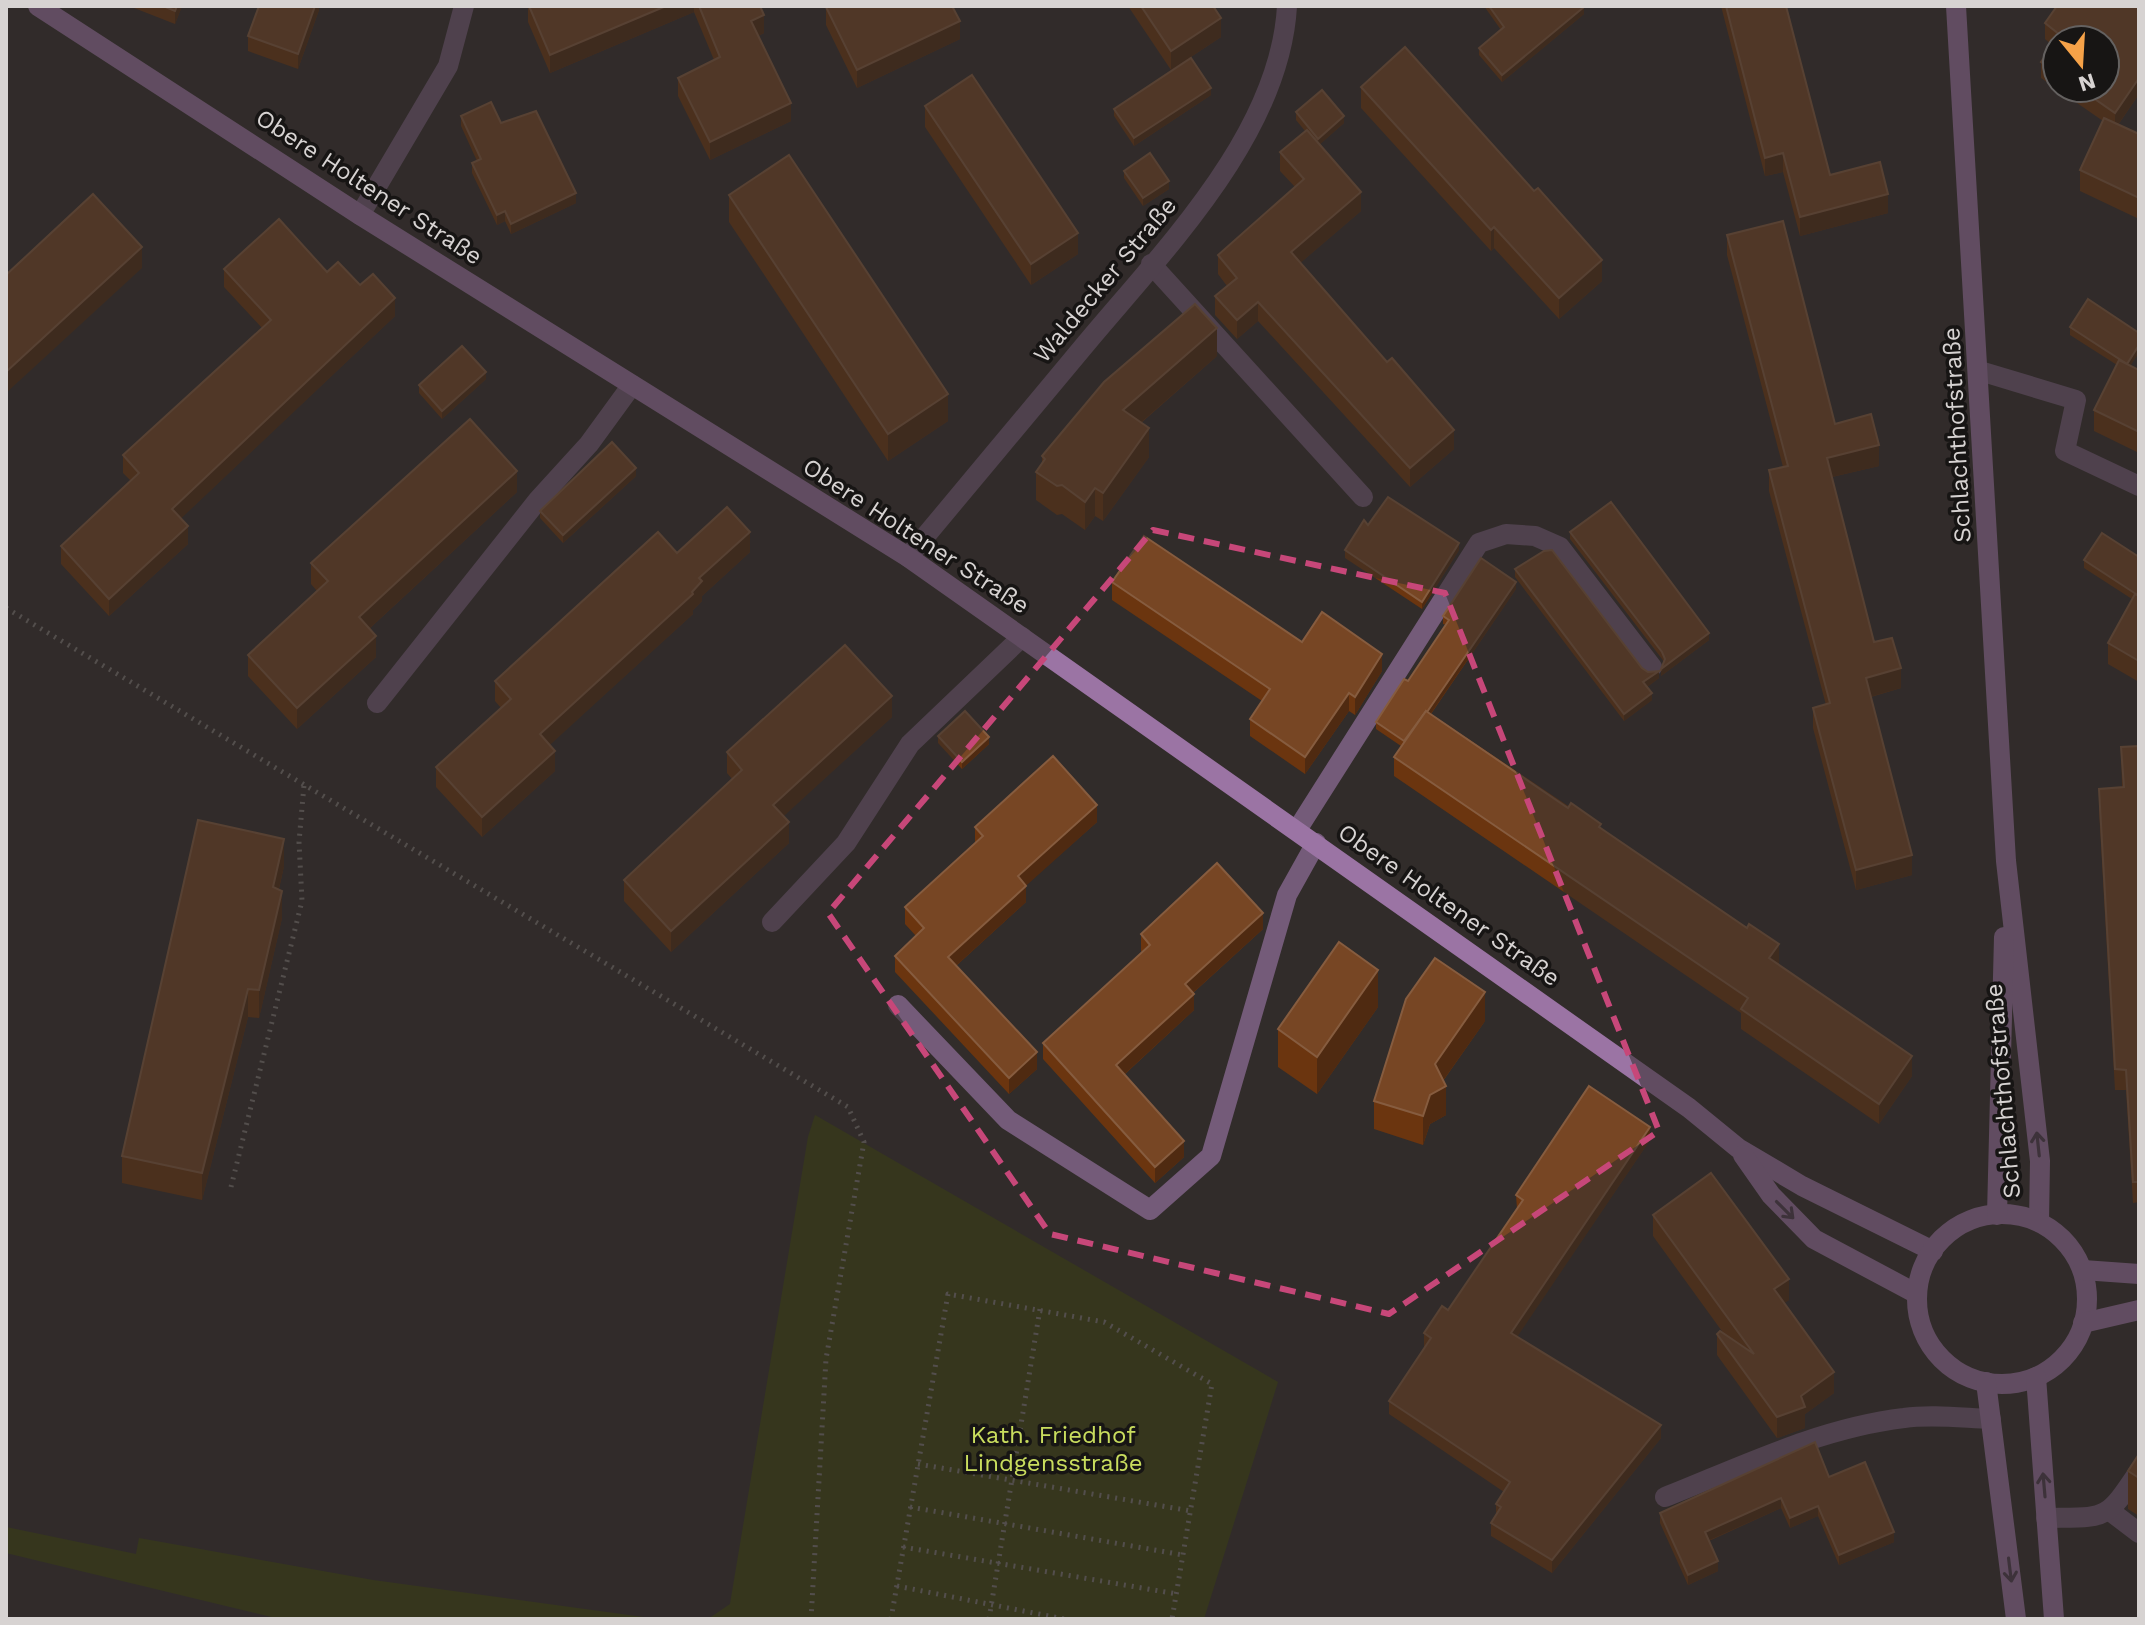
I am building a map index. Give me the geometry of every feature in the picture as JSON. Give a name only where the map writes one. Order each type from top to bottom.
[{"type":"street","name":"Obere Holtener Straße","points":[[38,6],[360,215],[908,557],[1689,1108],[1738,1148],[1802,1186],[1933,1251]]},
{"type":"street","points":[[360,215],[448,66],[464,6]]},
{"type":"street","name":"Waldecker Straße","points":[[908,557],[1208,196],[1258,111],[1285,32],[1287,6]]},
{"type":"street","name":"Schlachthofstraße","points":[[1956,6],[1980,371],[2006,861],[2040,1161],[2039,1222]]},
{"type":"street","points":[[1151,264],[1363,497]]},
{"type":"street","points":[[1980,371],[2076,400],[2065,451],[2139,486]]},
{"type":"street","points":[[377,703],[538,500],[589,444],[632,385]]},
{"type":"street","points":[[1297,830],[1479,543],[1506,534],[1535,536],[1560,547],[1652,667]]},
{"type":"street","points":[[772,922],[846,843],[910,744],[1022,637]]},
{"type":"street","points":[[898,1005],[1008,1120],[1150,1210],[1211,1156],[1287,895],[1316,843]]},
{"type":"street","name":"Schlachthofstraße","points":[[1997,1215],[2006,861]]},
{"type":"street","name":"Obere Holtener Straße","points":[[1738,1148],[1771,1195],[1814,1239],[1917,1294]]},
{"type":"street","points":[[2006,1213],[2039,1222],[2066,1242],[2083,1270],[2088,1303],[2079,1335],[2060,1362],[2036,1377],[1998,1384],[1965,1376],[1938,1357],[1922,1328],[1917,1294],[1925,1262],[1945,1235],[1974,1218],[2006,1213]]},
{"type":"street","points":[[2083,1270],[2139,1274]]},
{"type":"street","points":[[2083,1323],[2139,1310]]},
{"type":"street","points":[[2036,1377],[2054,1619]]},
{"type":"street","points":[[1986,1382],[2016,1619]]},
{"type":"street","points":[[1665,1497],[1812,1438],[1846,1429],[1907,1417],[1991,1419]]},
{"type":"street","points":[[2046,1518],[2101,1517],[2110,1511],[2139,1471]]},
{"type":"street","points":[[2110,1511],[2139,1533]]},
{"type":"path","points":[[6,608],[848,1107],[864,1142],[826,1359],[811,1619]]},
{"type":"path","points":[[231,1187],[302,901],[299,842],[304,785]]},
{"type":"path","points":[[891,1619],[948,1294],[1104,1322],[1212,1384],[1172,1619]]},
{"type":"path","points":[[989,1619],[1040,1309]]},
{"type":"path","points":[[918,1464],[1191,1511]]},
{"type":"path","points":[[910,1507],[1005,1521],[1183,1555]]},
{"type":"path","points":[[903,1547],[1177,1594]]},
{"type":"path","points":[[897,1586],[1064,1619]]},
{"type":"highlighted area","points":[[1153,530],[1445,593],[1659,1131],[1389,1314],[1050,1234],[828,913]]},
{"type":"green space","name":"Kath. Friedhof Lindgensstraße","points":[[815,1115],[1278,1382],[1204,1619],[708,1619],[730,1604],[808,1137]]},
{"type":"green space","points":[[6,1527],[136,1554],[139,1538],[373,1580],[658,1619],[280,1619],[6,1553]]},
{"type":"building","points":[[259,6],[315,6],[298,54],[248,36]]},
{"type":"building","points":[[529,6],[666,6],[550,55]]},
{"type":"building","points":[[699,6],[760,6],[764,15],[751,21],[791,103],[710,142],[678,78],[720,57]]},
{"type":"building","points":[[827,6],[952,6],[960,21],[857,70]]},
{"type":"building","points":[[1141,6],[1213,6],[1221,18],[1171,51]]},
{"type":"building","points":[[1489,6],[1584,7],[1502,75],[1479,48],[1504,27]]},
{"type":"building","points":[[1726,6],[1786,6],[1830,175],[1880,162],[1888,194],[1800,217],[1783,153],[1765,158]]},
{"type":"building","points":[[2057,6],[2139,6],[2139,78],[2115,113],[2102,104],[2121,104],[2121,24],[2045,23]]},
{"type":"building","points":[[1405,47],[1534,191],[1538,188],[1602,260],[1559,298],[1494,227],[1491,230],[1361,87]]},
{"type":"building","points":[[1191,58],[1211,88],[1134,138],[1114,109]]},
{"type":"building","points":[[972,75],[1078,233],[1031,264],[925,106]]},
{"type":"building","points":[[1322,90],[1344,116],[1318,139],[1296,112]]},
{"type":"building","points":[[491,102],[501,123],[536,111],[576,193],[511,224],[505,211],[497,215],[472,163],[481,159],[461,116]]},
{"type":"building","points":[[2104,118],[2139,134],[2139,198],[2080,170]]},
{"type":"building","points":[[1307,130],[1361,192],[1291,252],[1387,362],[1392,358],[1454,430],[1410,468],[1258,302],[1237,320],[1215,296],[1237,278],[1218,255],[1304,179],[1280,152]]},
{"type":"building","points":[[1150,153],[1169,181],[1143,198],[1124,171]]},
{"type":"building","points":[[789,155],[948,394],[888,434],[729,195]]},
{"type":"building","points":[[93,194],[142,247],[6,372],[6,275]]},
{"type":"building","points":[[279,219],[327,272],[338,262],[360,285],[373,274],[395,298],[172,509],[188,526],[109,599],[61,546],[139,473],[123,455],[271,320],[224,269]]},
{"type":"building","points":[[1783,221],[1835,424],[1871,414],[1879,445],[1827,458],[1874,642],[1892,638],[1901,668],[1866,678],[1912,855],[1856,870],[1813,708],[1830,703],[1769,470],[1788,466],[1727,235]]},
{"type":"building","points":[[2088,299],[2139,333],[2139,345],[2127,364],[2070,327]]},
{"type":"building","points":[[1195,304],[1217,328],[1123,410],[1149,428],[1103,493],[1095,488],[1085,502],[1062,485],[1057,486],[1036,472],[1045,459],[1042,456],[1104,382]]},
{"type":"building","points":[[462,346],[486,372],[442,411],[419,385]]},
{"type":"building","points":[[2119,360],[2139,370],[2139,432],[2094,410]]},
{"type":"building","points":[[470,419],[517,471],[359,617],[376,636],[297,708],[248,655],[328,581],[311,563]]},
{"type":"building","points":[[612,442],[636,468],[563,535],[540,511]]},
{"type":"building","points":[[1388,497],[1459,543],[1422,602],[1345,550],[1364,520],[1368,525]]},
{"type":"building","points":[[1611,502],[1709,633],[1661,669],[1665,659],[1662,652],[1570,532]]},
{"type":"building","points":[[727,507],[750,532],[699,578],[702,581],[693,594],[540,734],[555,751],[482,817],[436,767],[511,699],[495,681],[658,532],[677,553]]},
{"type":"building","points":[[2102,533],[2139,557],[2139,596],[2084,560]]},
{"type":"building","points":[[1144,536],[1302,642],[1322,612],[1382,654],[1355,697],[1349,693],[1305,757],[1250,719],[1270,689],[1112,582]]},
{"type":"building","points":[[1552,550],[1642,668],[1648,672],[1659,671],[1643,682],[1652,693],[1624,714],[1515,569],[1544,551]]},
{"type":"building","points":[[1481,558],[1516,582],[1404,741],[1376,722],[1449,620],[1443,616]]},
{"type":"building","points":[[2135,594],[2139,596],[2139,661],[2108,643]]},
{"type":"building","points":[[845,645],[892,696],[773,805],[789,822],[671,931],[624,880],[742,770],[727,752]]},
{"type":"building","points":[[965,711],[989,737],[962,762],[938,736]]},
{"type":"building","points":[[1426,711],[1568,808],[1571,803],[1601,824],[1599,827],[1747,928],[1749,924],[1779,944],[1769,958],[1912,1056],[1879,1104],[1741,1009],[1748,998],[1394,757]]},
{"type":"building","points":[[2139,746],[2139,1182],[2133,1182],[2126,1070],[2115,1069],[2099,789],[2124,787],[2121,747]]},
{"type":"building","points":[[1053,756],[1097,805],[1018,876],[1026,886],[948,957],[1037,1052],[1009,1078],[895,956],[924,928],[905,907],[983,836],[975,827]]},
{"type":"building","points":[[198,820],[284,839],[273,887],[282,891],[259,990],[248,989],[202,1173],[122,1156]]},
{"type":"building","points":[[1217,863],[1263,913],[1185,984],[1194,994],[1116,1065],[1184,1141],[1155,1167],[1043,1043],[1150,945],[1141,934]]},
{"type":"building","points":[[1339,942],[1378,970],[1317,1057],[1278,1029]]},
{"type":"building","points":[[1435,958],[1485,992],[1435,1064],[1446,1086],[1430,1095],[1423,1116],[1374,1101],[1406,999]]},
{"type":"building","points":[[1589,1086],[1650,1127],[1511,1333],[1661,1425],[1552,1560],[1491,1523],[1501,1507],[1496,1504],[1510,1482],[1389,1401],[1431,1338],[1424,1333],[1442,1306],[1448,1310],[1523,1200],[1516,1195]]},
{"type":"building","points":[[1711,1173],[1789,1279],[1774,1289],[1834,1372],[1801,1396],[1805,1407],[1777,1417],[1717,1334],[1720,1331],[1754,1354],[1653,1215]]},
{"type":"building","points":[[1815,1442],[1829,1477],[1865,1462],[1894,1532],[1839,1555],[1818,1506],[1790,1518],[1781,1498],[1705,1532],[1718,1561],[1688,1575],[1660,1513]]},
{"type":"building","points":[[2139,1454],[2139,1478],[2128,1471]]}]
